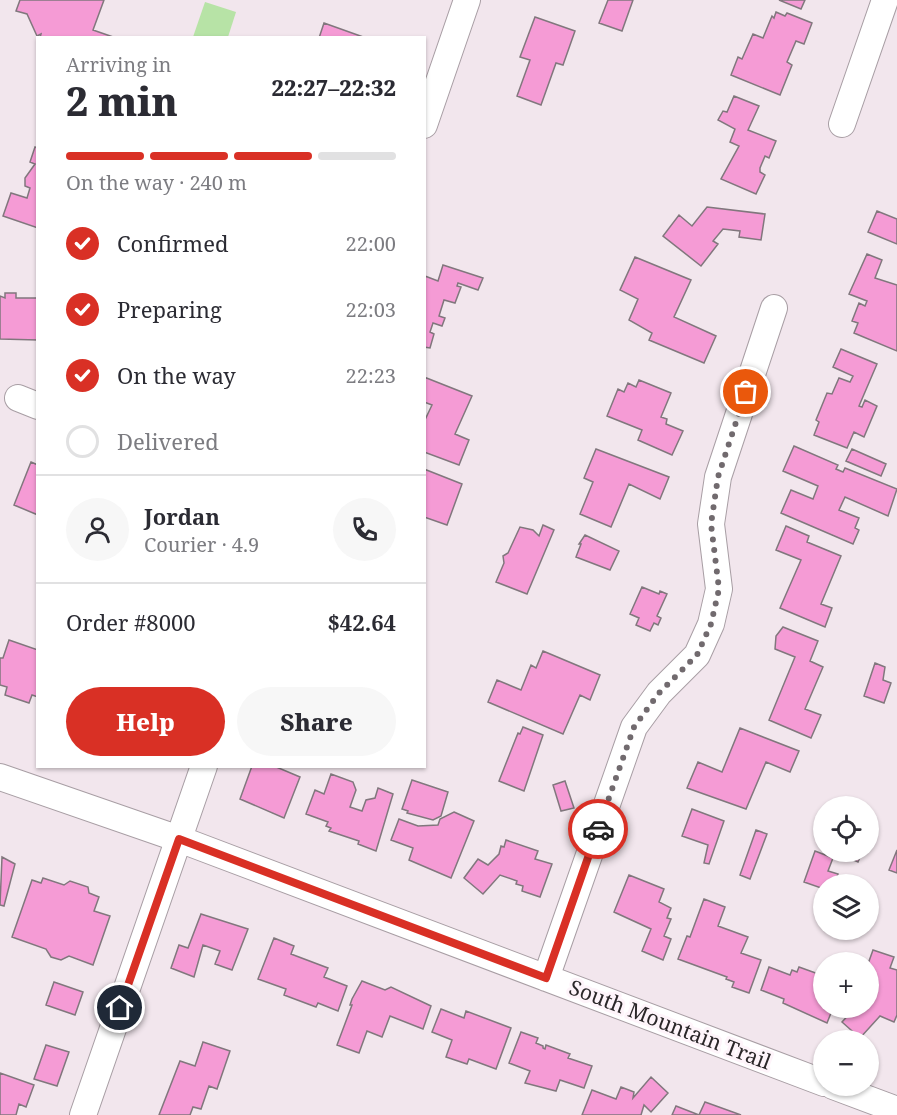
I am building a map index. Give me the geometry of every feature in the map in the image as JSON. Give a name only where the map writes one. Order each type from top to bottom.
[{"type":"street","points":[[426,119],[467,0]]},
{"type":"street","points":[[842,124],[885,0]]},
{"type":"street","points":[[546,978],[634,727],[659,693],[697,655],[711,624],[719,589],[711,524],[718,477],[774,308]]},
{"type":"street","points":[[83,1115],[203,768]]},
{"type":"street","name":"South Mountain Trail","points":[[0,777],[179,839],[813,1079]]},
{"type":"street","points":[[860,1096],[897,1110]]},
{"type":"green space","points":[[205,2],[236,12],[228,36],[193,36]]},
{"type":"building","points":[[20,0],[104,0],[93,30],[110,36],[40,36],[41,34],[37,36],[27,14],[16,11]]},
{"type":"building","points":[[608,0],[633,0],[622,31],[599,23]]},
{"type":"building","points":[[779,0],[805,0],[801,9]]},
{"type":"building","points":[[776,12],[785,16],[787,13],[812,23],[804,44],[796,41],[787,62],[792,65],[780,95],[731,75],[738,57],[742,59],[753,34],[763,38]]},
{"type":"building","points":[[535,17],[575,31],[563,65],[556,63],[541,105],[517,96],[530,60],[520,57]]},
{"type":"building","points":[[324,23],[360,36],[320,36]]},
{"type":"building","points":[[734,96],[759,106],[748,130],[776,141],[769,158],[765,156],[760,168],[760,172],[765,175],[756,194],[721,179],[739,146],[730,142],[735,129],[718,120],[723,111],[727,112]]},
{"type":"building","points":[[36,147],[36,227],[3,216],[11,193],[27,198],[30,188],[25,186],[25,178],[35,164],[30,162]]},
{"type":"building","points":[[707,207],[765,214],[761,240],[739,237],[740,231],[723,229],[713,241],[718,244],[701,266],[663,236],[679,215],[692,226]]},
{"type":"building","points":[[877,211],[897,219],[897,244],[868,232]]},
{"type":"building","points":[[867,254],[882,260],[875,278],[897,285],[897,351],[854,333],[858,323],[852,321],[859,303],[865,306],[867,301],[849,294]]},
{"type":"building","points":[[635,257],[691,280],[674,317],[716,336],[704,363],[649,340],[652,333],[629,320],[638,299],[620,290]]},
{"type":"building","points":[[443,265],[483,278],[478,290],[458,283],[457,286],[461,287],[455,303],[444,300],[439,316],[445,318],[442,326],[433,323],[430,332],[434,334],[430,348],[426,347],[426,276],[438,281]]},
{"type":"building","points":[[5,293],[16,293],[16,298],[36,298],[36,340],[0,339],[0,296],[5,298]]},
{"type":"building","points":[[841,349],[877,364],[859,406],[862,407],[865,400],[877,406],[864,437],[854,432],[847,448],[814,435],[819,422],[816,420],[827,393],[832,394],[839,378],[850,382],[853,376],[833,367]]},
{"type":"building","points":[[426,378],[472,396],[455,434],[469,440],[459,465],[426,453],[426,418],[432,405],[426,403]]},
{"type":"building","points":[[639,380],[671,393],[661,417],[667,419],[666,424],[683,431],[672,455],[638,440],[642,430],[607,416],[618,389],[624,392],[628,383],[636,387]]},
{"type":"building","points":[[794,446],[838,465],[836,469],[843,472],[845,468],[897,489],[888,516],[845,497],[839,510],[859,518],[855,528],[859,530],[853,544],[781,513],[791,490],[813,499],[818,486],[783,471]]},
{"type":"building","points":[[596,449],[669,477],[660,499],[629,484],[611,527],[580,514],[593,482],[584,478]]},
{"type":"building","points":[[852,449],[886,464],[881,476],[846,461]]},
{"type":"building","points":[[31,462],[36,464],[36,514],[14,505]]},
{"type":"building","points":[[426,470],[462,484],[447,525],[426,518]]},
{"type":"building","points":[[543,525],[554,530],[527,594],[496,582],[504,563],[503,556],[508,553],[520,527],[533,530],[539,536]]},
{"type":"building","points":[[786,526],[809,536],[807,542],[841,556],[821,604],[832,608],[825,627],[780,608],[801,560],[776,550]]},
{"type":"building","points":[[585,535],[619,551],[610,570],[576,557],[581,544],[579,544]]},
{"type":"building","points":[[642,587],[659,594],[660,591],[667,594],[657,616],[661,618],[658,625],[654,623],[650,631],[636,625],[639,618],[630,614]]},
{"type":"building","points":[[783,627],[818,641],[810,661],[823,667],[805,709],[821,715],[811,738],[769,720],[795,657],[775,649],[776,636]]},
{"type":"building","points":[[9,640],[36,649],[36,696],[32,695],[29,703],[5,695],[7,687],[0,685],[0,658],[3,658]]},
{"type":"building","points":[[543,651],[600,675],[590,700],[580,695],[563,734],[488,702],[497,680],[521,690],[531,665],[536,668]]},
{"type":"building","points":[[875,663],[885,667],[883,680],[891,683],[884,703],[864,696]]},
{"type":"building","points":[[523,727],[543,735],[524,791],[499,781],[518,733],[520,734]]},
{"type":"building","points":[[740,728],[799,751],[790,772],[766,762],[746,809],[687,788],[698,762],[722,772]]},
{"type":"building","points":[[251,768],[279,768],[300,777],[284,818],[240,799]]},
{"type":"building","points":[[331,774],[353,782],[356,790],[350,807],[362,811],[366,800],[375,798],[378,788],[393,794],[376,851],[358,844],[359,841],[329,831],[331,828],[326,826],[328,822],[306,814],[315,790],[324,794]]},
{"type":"building","points":[[412,780],[448,792],[441,816],[433,820],[407,813],[408,811],[402,809]]},
{"type":"building","points":[[565,781],[574,808],[561,811],[553,785]]},
{"type":"building","points":[[692,809],[724,821],[709,864],[704,863],[708,845],[682,836]]},
{"type":"building","points":[[454,812],[474,821],[451,878],[409,860],[413,848],[391,840],[399,819],[418,826],[438,825],[440,819]]},
{"type":"building","points":[[756,830],[767,834],[750,879],[740,875]]},
{"type":"building","points":[[506,840],[538,851],[535,859],[552,864],[540,897],[522,891],[523,886],[516,884],[517,881],[500,875],[483,894],[464,878],[478,859],[488,865],[499,854]]},
{"type":"building","points":[[897,850],[897,873],[889,870]]},
{"type":"building","points":[[2,857],[15,864],[4,906],[0,905]]},
{"type":"building","points":[[813,857],[813,862],[831,862],[828,871],[838,874],[813,874],[813,885],[804,882]]},
{"type":"building","points":[[629,875],[664,889],[659,902],[671,908],[667,918],[671,919],[664,936],[671,939],[663,960],[642,951],[651,929],[614,912]]},
{"type":"building","points":[[43,878],[64,885],[70,881],[88,887],[89,893],[99,897],[94,911],[110,916],[93,965],[69,956],[61,960],[51,957],[46,949],[12,937],[32,880],[41,883]]},
{"type":"building","points":[[704,899],[725,907],[718,926],[748,937],[741,953],[761,960],[749,993],[732,987],[734,982],[726,979],[727,977],[678,959],[687,936],[690,937]]},
{"type":"building","points":[[201,914],[248,929],[232,970],[215,964],[220,951],[203,945],[194,977],[171,968],[179,945],[188,948]]},
{"type":"building","points":[[274,938],[294,946],[291,954],[328,968],[324,977],[347,986],[338,1011],[318,1003],[316,1007],[284,995],[286,989],[258,979]]},
{"type":"building","points":[[879,952],[894,957],[890,968],[897,970],[897,1015],[894,1022],[880,1016]]},
{"type":"building","points":[[769,967],[790,975],[792,970],[797,972],[799,967],[813,972],[813,1017],[783,1003],[784,999],[761,990]]},
{"type":"building","points":[[362,981],[385,990],[391,987],[431,1006],[423,1029],[390,1016],[382,1037],[367,1031],[359,1053],[337,1045],[352,1005],[350,1005],[352,999]]},
{"type":"building","points":[[54,982],[83,992],[75,1015],[46,1005]]},
{"type":"building","points":[[441,1009],[464,1018],[466,1011],[511,1028],[496,1069],[469,1059],[467,1064],[446,1057],[452,1040],[432,1032]]},
{"type":"building","points":[[816,1018],[829,1018],[827,1023]]},
{"type":"building","points":[[846,1018],[878,1018],[867,1030],[851,1030],[842,1022]]},
{"type":"building","points":[[521,1032],[538,1038],[536,1043],[545,1049],[546,1045],[570,1054],[568,1058],[592,1066],[584,1088],[560,1080],[556,1091],[525,1083],[530,1071],[509,1063]]},
{"type":"building","points":[[203,1042],[230,1051],[217,1089],[209,1086],[201,1109],[193,1107],[190,1115],[159,1115],[180,1061],[195,1066]]},
{"type":"building","points":[[46,1045],[69,1052],[57,1086],[34,1079]]},
{"type":"building","points":[[0,1073],[34,1085],[26,1107],[19,1104],[16,1115],[0,1115]]},
{"type":"building","points":[[651,1077],[668,1093],[651,1112],[644,1105],[641,1115],[582,1115],[592,1090],[616,1099],[621,1087],[634,1092],[633,1098]]},
{"type":"building","points":[[705,1102],[741,1115],[699,1115]]},
{"type":"building","points":[[676,1106],[699,1115],[672,1115]]},
{"type":"way so far","points":[[598,829],[634,727],[659,693],[697,655],[711,624],[719,589],[711,524],[718,477],[746,392]]},
{"type":"route","points":[[120,1008],[179,839],[546,978],[598,829]]}]
